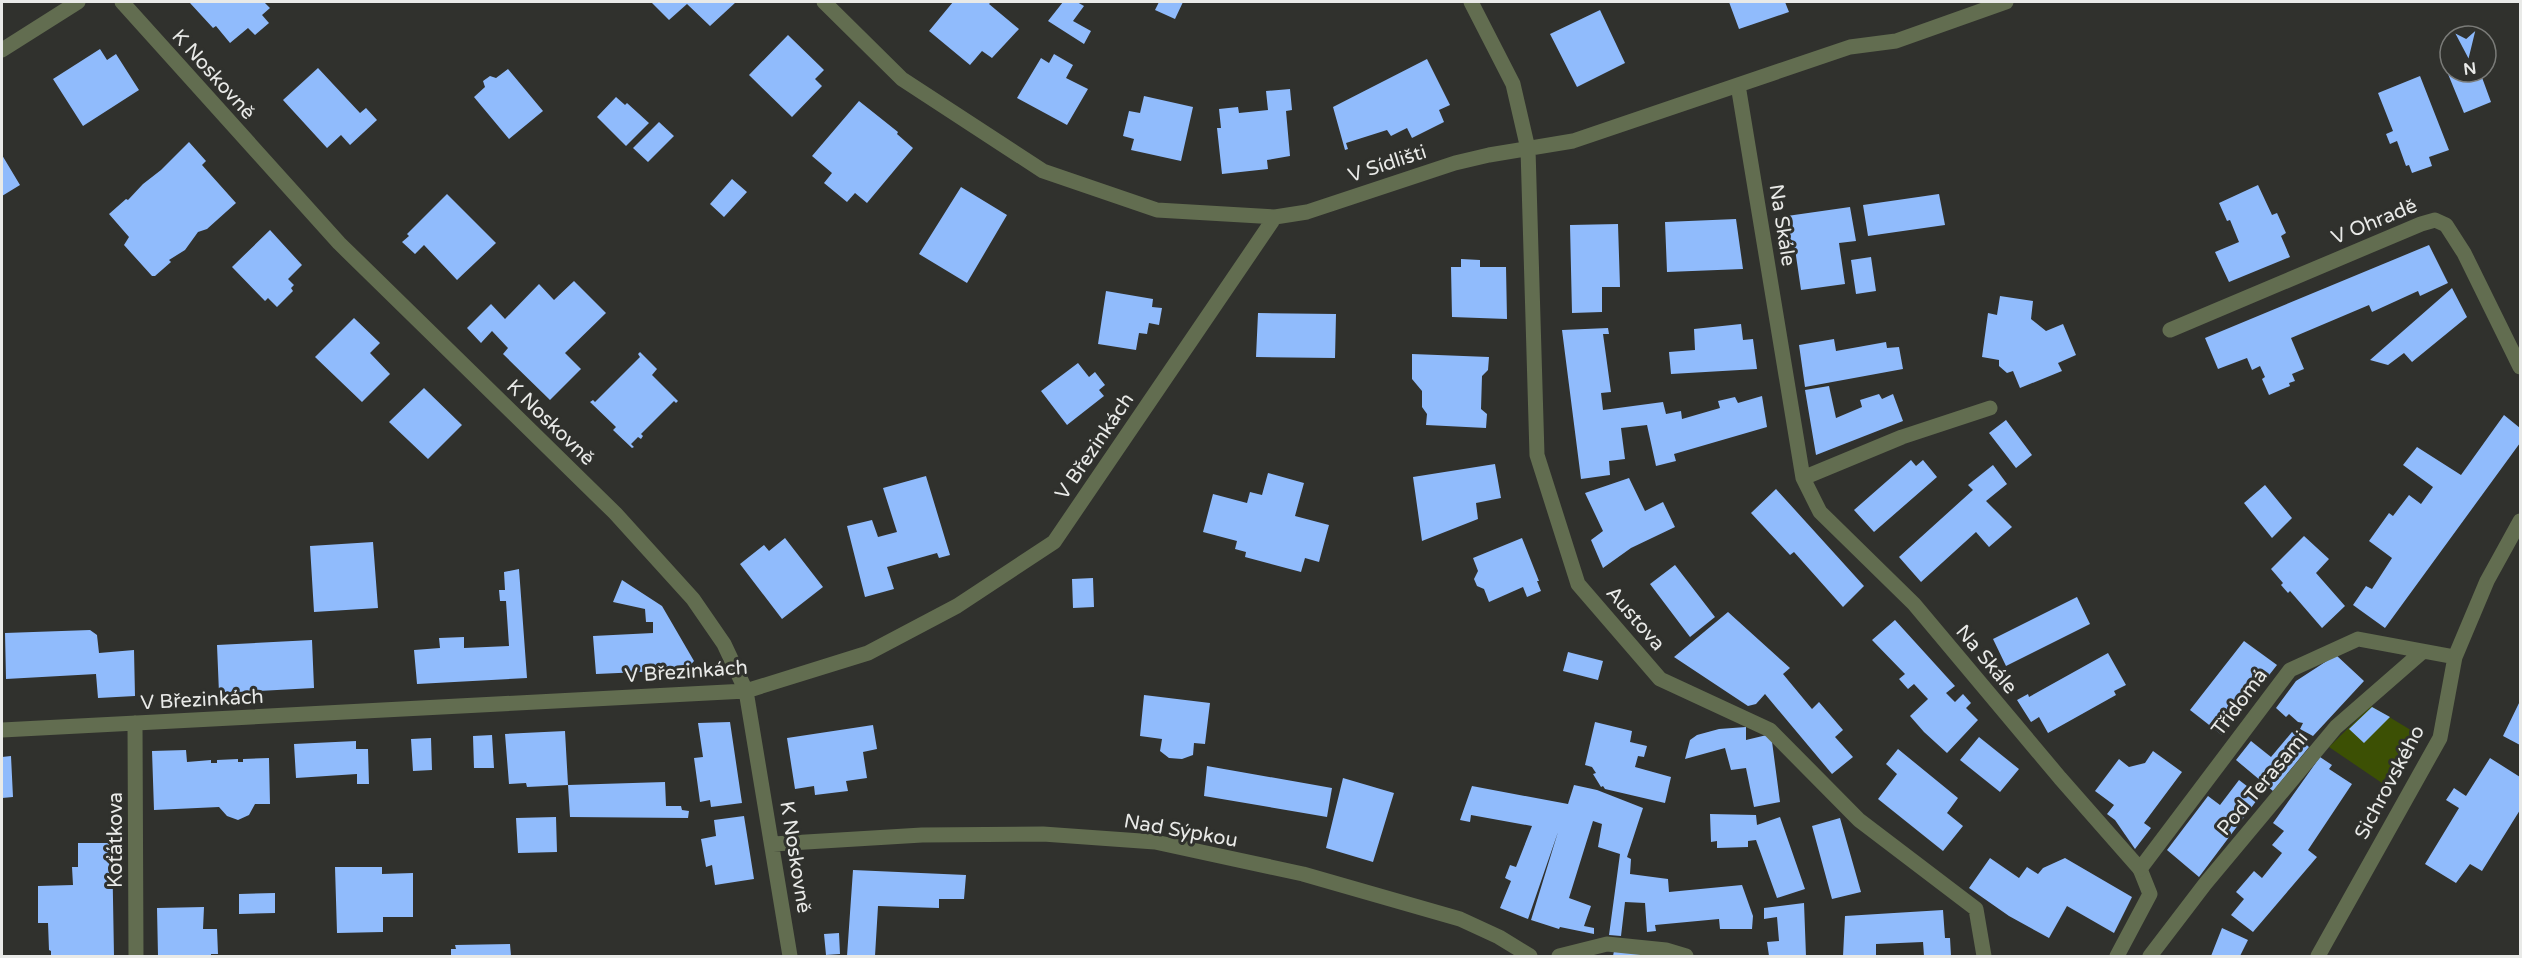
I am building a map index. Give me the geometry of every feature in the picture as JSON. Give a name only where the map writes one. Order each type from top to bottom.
[{"type":"street","points":[[2,50],[78,2]]},
{"type":"street","name":"K Noskovně","points":[[122,2],[339,243],[615,513],[693,599],[724,644],[746,691],[790,957]]},
{"type":"street","name":"V Sídlišti","points":[[824,2],[902,79],[1043,171],[1157,210],[1275,217],[1307,212],[1455,163],[1572,141],[1850,47],[1896,41],[2007,2]]},
{"type":"street","name":"Austova","points":[[1471,2],[1513,84],[1528,149],[1537,456],[1578,584],[1660,679],[1770,730],[1859,820],[1976,909],[1984,957]]},
{"type":"street","name":"Na Skále","points":[[1738,85],[1803,478],[1820,512],[1914,604],[2060,778],[2140,869]]},
{"type":"street","name":"V Březinkách","points":[[2,730],[746,691],[868,653],[957,606],[1054,542],[1275,217]]},
{"type":"street","name":"V Ohradě","points":[[2170,330],[2434,220],[2446,225],[2464,253],[2520,367]]},
{"type":"street","points":[[1803,478],[1902,437],[1990,408]]},
{"type":"street","name":"Sichrovského","points":[[2318,957],[2440,738],[2455,657],[2487,581],[2520,521]]},
{"type":"street","name":"Třídomá","points":[[2140,869],[2290,670],[2358,639],[2455,657]]},
{"type":"street","name":"Pod Terasami","points":[[2150,957],[2205,884],[2336,727],[2422,652]]},
{"type":"street","name":"Koťátkova","points":[[135,723],[136,957]]},
{"type":"street","name":"Nad Sýpkou","points":[[773,844],[922,835],[1043,834],[1155,842],[1304,874],[1460,919],[1499,937],[1530,957]]},
{"type":"street","points":[[2116,957],[2150,894],[2140,869]]},
{"type":"street","points":[[1559,957],[1607,944],[1665,950],[1686,957]]},
{"type":"green space","points":[[2371,706],[2414,732],[2382,783],[2329,747]]},
{"type":"building","points":[[264,2],[270,8],[262,15],[269,23],[255,35],[248,28],[230,43],[216,26],[213,28],[190,3]]},
{"type":"building","points":[[736,2],[710,26],[687,4],[669,20],[652,3]]},
{"type":"building","points":[[953,2],[991,2],[989,4],[1019,29],[992,58],[982,51],[970,65],[929,31]]},
{"type":"building","points":[[1063,2],[1077,2],[1084,6],[1073,21],[1091,31],[1084,44],[1048,21]]},
{"type":"building","points":[[1159,2],[1183,2],[1175,19],[1155,10]]},
{"type":"building","points":[[1729,2],[1785,2],[1789,12],[1739,29]]},
{"type":"building","points":[[1600,10],[1625,63],[1577,87],[1550,34]]},
{"type":"building","points":[[788,35],[824,70],[815,79],[822,86],[792,117],[749,75]]},
{"type":"building","points":[[100,49],[107,60],[116,54],[139,90],[83,126],[53,79]]},
{"type":"building","points":[[1054,54],[1073,65],[1066,78],[1088,89],[1067,125],[1017,98],[1041,58],[1049,63]]},
{"type":"building","points":[[1427,59],[1450,105],[1439,110],[1444,122],[1412,138],[1407,128],[1391,136],[1387,130],[1346,143],[1348,149],[1345,150],[1333,107]]},
{"type":"building","points":[[318,68],[360,113],[366,108],[377,120],[350,145],[341,135],[327,148],[283,100]]},
{"type":"building","points":[[508,69],[543,111],[509,139],[474,97],[485,87],[483,81],[490,76],[496,78]]},
{"type":"building","points":[[2420,76],[2449,150],[2429,157],[2432,166],[2412,173],[2409,165],[2406,166],[2397,141],[2390,144],[2386,134],[2393,131],[2378,93]]},
{"type":"building","points":[[2452,84],[2484,84],[2491,102],[2464,113]]},
{"type":"building","points":[[1290,89],[1292,110],[1286,111],[1290,156],[1267,160],[1268,169],[1222,174],[1217,128],[1221,128],[1219,109],[1238,107],[1239,113],[1268,110],[1266,91]]},
{"type":"building","points":[[1144,96],[1193,107],[1181,161],[1131,150],[1134,139],[1123,136],[1129,111],[1140,113]]},
{"type":"building","points":[[616,97],[625,105],[627,103],[649,123],[626,146],[597,117]]},
{"type":"building","points":[[859,101],[898,132],[897,134],[913,148],[867,203],[855,193],[847,202],[824,183],[832,173],[812,156]]},
{"type":"building","points":[[659,122],[674,136],[648,162],[633,148]]},
{"type":"building","points":[[189,142],[206,161],[202,165],[236,203],[207,229],[198,232],[185,250],[169,260],[171,262],[152,276],[124,245],[129,237],[109,214],[126,199],[128,200]]},
{"type":"building","points":[[2,155],[20,185],[2,196]]},
{"type":"building","points":[[732,179],[747,192],[724,217],[710,204]]},
{"type":"building","points":[[2258,185],[2272,215],[2277,213],[2286,233],[2281,236],[2290,257],[2229,282],[2215,252],[2239,242],[2230,220],[2227,221],[2219,203]]},
{"type":"building","points":[[961,187],[1007,215],[967,283],[919,254]]},
{"type":"building","points":[[447,194],[496,243],[457,280],[424,245],[415,254],[402,242],[409,236],[407,234]]},
{"type":"building","points":[[1939,194],[1945,225],[1868,236],[1863,205]]},
{"type":"building","points":[[1850,207],[1856,241],[1839,243],[1845,284],[1801,290],[1795,249],[1784,250],[1780,217]]},
{"type":"building","points":[[1736,219],[1743,269],[1667,272],[1665,222]]},
{"type":"building","points":[[1618,224],[1620,287],[1602,287],[1602,312],[1572,313],[1570,225]]},
{"type":"building","points":[[270,230],[302,265],[288,279],[294,285],[291,288],[293,291],[277,307],[268,298],[265,301],[232,267]]},
{"type":"building","points":[[2429,245],[2448,283],[2420,296],[2418,291],[2372,312],[2369,305],[2291,338],[2304,369],[2292,374],[2295,381],[2289,383],[2290,386],[2269,395],[2262,379],[2265,377],[2260,366],[2252,370],[2247,358],[2218,369],[2205,338]]},
{"type":"building","points":[[1871,257],[1876,291],[1856,294],[1851,260]]},
{"type":"building","points":[[1461,259],[1480,260],[1480,267],[1506,267],[1507,319],[1452,317],[1451,267],[1461,267]]},
{"type":"building","points":[[574,281],[606,313],[565,353],[581,369],[550,400],[503,354],[508,348],[492,331],[481,343],[467,328],[491,304],[505,319],[539,284],[554,300]]},
{"type":"building","points":[[2452,288],[2467,317],[2412,362],[2404,353],[2388,365],[2370,360]]},
{"type":"building","points":[[1106,291],[1153,299],[1152,307],[1162,308],[1159,325],[1149,323],[1147,334],[1139,333],[1136,350],[1098,344]]},
{"type":"building","points":[[2000,296],[2033,301],[2031,319],[2046,331],[2063,324],[2076,355],[2058,363],[2062,371],[2020,388],[2013,371],[2007,373],[1999,366],[1999,360],[1982,357],[1988,313],[1997,315]]},
{"type":"building","points":[[1258,313],[1336,314],[1335,358],[1256,357]]},
{"type":"building","points":[[354,318],[380,343],[370,353],[390,374],[362,402],[315,357]]},
{"type":"building","points":[[1741,324],[1743,340],[1753,339],[1757,369],[1671,374],[1669,352],[1695,350],[1694,329]]},
{"type":"building","points":[[1608,328],[1609,334],[1603,334],[1611,392],[1601,393],[1603,410],[1663,402],[1666,414],[1681,411],[1682,419],[1720,408],[1718,401],[1735,397],[1738,403],[1762,396],[1767,427],[1674,454],[1676,461],[1656,466],[1647,425],[1621,428],[1625,459],[1609,461],[1610,475],[1581,479],[1562,330]]},
{"type":"building","points":[[1834,339],[1836,351],[1886,342],[1887,348],[1899,347],[1903,369],[1805,387],[1799,345]]},
{"type":"building","points":[[640,352],[657,369],[652,375],[678,401],[676,403],[674,401],[641,434],[643,436],[641,439],[638,437],[631,444],[634,447],[632,448],[613,430],[616,427],[590,402],[593,400],[595,402],[640,357],[638,354]]},
{"type":"building","points":[[1412,354],[1489,357],[1488,370],[1482,376],[1481,409],[1487,414],[1486,428],[1426,425],[1427,414],[1422,407],[1422,391],[1412,379]]},
{"type":"building","points":[[1078,363],[1089,377],[1095,372],[1105,385],[1099,390],[1104,396],[1067,425],[1041,391]]},
{"type":"building","points":[[1829,386],[1836,418],[1862,407],[1860,400],[1879,394],[1882,399],[1893,394],[1903,421],[1816,455],[1805,390]]},
{"type":"building","points":[[424,388],[462,425],[428,459],[389,422]]},
{"type":"building","points":[[2504,415],[2520,428],[2520,443],[2385,628],[2353,605],[2366,586],[2372,589],[2392,558],[2369,541],[2389,513],[2393,516],[2409,495],[2421,504],[2433,487],[2403,465],[2417,447],[2461,475]]},
{"type":"building","points":[[2006,420],[2032,455],[2016,468],[1989,433]]},
{"type":"building","points":[[1911,460],[1916,466],[1923,460],[1937,477],[1874,532],[1854,510]]},
{"type":"building","points":[[1495,464],[1501,498],[1476,503],[1478,519],[1422,541],[1413,477]]},
{"type":"building","points":[[1993,465],[2007,484],[1986,501],[2012,527],[1989,547],[1976,532],[1921,582],[1899,557],[1973,490],[1968,485]]},
{"type":"building","points":[[1268,473],[1304,483],[1295,516],[1329,525],[1319,562],[1305,558],[1301,572],[1245,557],[1246,552],[1235,549],[1237,541],[1203,532],[1213,494],[1247,503],[1250,492],[1262,495]]},
{"type":"building","points":[[926,476],[950,555],[939,558],[937,553],[887,567],[894,589],[865,597],[847,526],[872,520],[878,537],[897,532],[883,488]]},
{"type":"building","points":[[1629,478],[1645,511],[1663,502],[1675,527],[1631,548],[1603,568],[1591,540],[1603,531],[1585,493]]},
{"type":"building","points":[[2265,485],[2292,518],[2272,538],[2244,503]]},
{"type":"building","points":[[1776,489],[1864,586],[1843,607],[1794,552],[1790,555],[1751,513]]},
{"type":"building","points":[[2304,536],[2329,559],[2316,573],[2345,606],[2322,628],[2290,591],[2288,593],[2281,585],[2283,583],[2271,569]]},
{"type":"building","points":[[785,538],[823,587],[782,619],[740,564],[764,545],[769,551]]},
{"type":"building","points":[[1522,538],[1541,591],[1527,597],[1523,587],[1489,602],[1484,589],[1477,586],[1474,579],[1478,571],[1473,558]]},
{"type":"building","points":[[373,542],[378,608],[314,612],[310,546]]},
{"type":"building","points":[[1675,565],[1715,617],[1690,637],[1650,584]]},
{"type":"building","points":[[519,569],[527,678],[417,684],[414,650],[440,648],[439,638],[464,637],[464,648],[509,646],[506,601],[500,601],[499,590],[505,590],[504,572]]},
{"type":"building","points":[[1093,578],[1094,607],[1073,608],[1072,579]]},
{"type":"building","points":[[622,580],[662,606],[694,661],[686,670],[596,674],[593,636],[653,633],[653,622],[646,622],[645,609],[613,602]]},
{"type":"building","points":[[2077,597],[2090,624],[2006,666],[1993,639]]},
{"type":"building","points":[[1728,612],[1790,668],[1783,674],[1812,709],[1819,702],[1843,730],[1835,737],[1853,757],[1832,774],[1765,694],[1756,704],[1748,706],[1674,657]]},
{"type":"building","points":[[1895,620],[1955,686],[1946,693],[1955,702],[1963,694],[1971,703],[1966,708],[1978,720],[1947,753],[1910,716],[1928,699],[1914,684],[1908,689],[1899,679],[1905,674],[1872,640]]},
{"type":"building","points":[[90,630],[97,635],[99,653],[134,650],[135,696],[98,698],[96,674],[6,679],[5,633]]},
{"type":"building","points":[[312,640],[314,688],[219,693],[217,645]]},
{"type":"building","points":[[2244,641],[2277,665],[2222,735],[2190,710]]},
{"type":"building","points":[[1568,652],[1603,661],[1598,680],[1563,671]]},
{"type":"building","points":[[2108,653],[2126,685],[2114,691],[2116,695],[2048,733],[2039,717],[2031,722],[2017,700],[2028,694],[2029,697]]},
{"type":"building","points":[[2336,655],[2364,681],[2313,736],[2300,729],[2303,723],[2298,722],[2289,714],[2286,717],[2276,708],[2296,681]]},
{"type":"building","points":[[1144,695],[1210,703],[1205,744],[1194,743],[1193,755],[1182,759],[1169,758],[1160,751],[1162,739],[1140,736]]},
{"type":"building","points":[[2520,701],[2520,745],[2503,736]]},
{"type":"building","points":[[2372,707],[2390,717],[2364,743],[2349,729]]},
{"type":"building","points":[[730,722],[742,803],[711,807],[710,800],[700,802],[694,758],[703,757],[698,723]]},
{"type":"building","points":[[1595,722],[1632,731],[1630,742],[1647,746],[1644,757],[1638,756],[1635,767],[1671,777],[1665,803],[1601,787],[1593,774],[1596,773],[1592,767],[1585,765]]},
{"type":"building","points":[[873,725],[877,749],[863,752],[867,778],[846,781],[848,791],[815,795],[814,786],[795,789],[787,738]]},
{"type":"building","points":[[1746,727],[1746,740],[1771,734],[1780,802],[1754,807],[1746,768],[1731,770],[1725,748],[1685,759],[1690,740],[1697,735],[1719,729]]},
{"type":"building","points":[[565,731],[568,785],[527,787],[526,783],[509,784],[505,734]]},
{"type":"building","points":[[2292,732],[2309,747],[2273,791],[2236,760],[2251,741],[2271,757]]},
{"type":"building","points":[[492,735],[494,768],[474,768],[473,736]]},
{"type":"building","points":[[1979,737],[2019,769],[2000,792],[1960,760]]},
{"type":"building","points":[[431,738],[432,770],[413,771],[411,739]]},
{"type":"building","points":[[356,741],[356,749],[368,749],[369,784],[357,784],[357,774],[296,778],[294,744]]},
{"type":"building","points":[[1898,749],[1958,798],[1947,813],[1963,826],[1943,851],[1878,799],[1897,774],[1886,764]]},
{"type":"building","points":[[186,750],[187,762],[211,760],[211,763],[217,763],[217,760],[238,759],[238,762],[243,762],[243,759],[269,758],[270,804],[255,804],[249,815],[238,820],[227,816],[219,807],[154,810],[152,751]]},
{"type":"building","points":[[2153,751],[2182,772],[2144,823],[2151,828],[2135,849],[2115,820],[2107,814],[2114,805],[2095,791],[2119,759],[2129,767],[2145,763]]},
{"type":"building","points":[[11,756],[13,797],[2,798],[2,757]]},
{"type":"building","points":[[2320,757],[2332,765],[2329,769],[2352,784],[2308,850],[2317,857],[2253,932],[2231,915],[2244,899],[2236,892],[2254,871],[2262,878],[2282,853],[2272,845],[2284,831],[2273,823]]},
{"type":"building","points":[[2490,758],[2520,777],[2520,810],[2482,871],[2470,864],[2456,883],[2425,864],[2459,808],[2446,800],[2454,788],[2466,796]]},
{"type":"building","points":[[1207,766],[1332,788],[1327,817],[1204,796]]},
{"type":"building","points":[[1343,778],[1394,793],[1373,862],[1326,848]]},
{"type":"building","points":[[2239,780],[2260,796],[2199,877],[2167,850],[2208,796],[2220,805]]},
{"type":"building","points":[[665,782],[666,806],[681,806],[682,810],[689,811],[688,818],[570,817],[568,785]]},
{"type":"building","points":[[1574,785],[1597,790],[1643,808],[1627,857],[1631,859],[1630,874],[1668,879],[1669,892],[1742,885],[1753,916],[1752,929],[1720,929],[1719,919],[1655,925],[1656,931],[1647,932],[1645,903],[1625,902],[1621,936],[1609,935],[1620,854],[1598,847],[1602,824],[1593,821],[1569,898],[1591,906],[1584,926],[1594,928],[1594,934],[1560,927],[1559,929],[1531,920],[1558,832],[1528,919],[1500,908],[1511,881],[1505,878],[1510,865],[1516,867],[1532,826],[1471,815],[1470,822],[1460,820],[1472,786],[1568,804]]},
{"type":"building","points":[[1710,814],[1756,815],[1757,825],[1780,817],[1805,889],[1777,898],[1756,840],[1748,841],[1748,847],[1717,848],[1717,841],[1711,842]]},
{"type":"building","points":[[744,816],[754,879],[715,885],[712,865],[706,867],[701,839],[716,836],[714,820]]},
{"type":"building","points":[[556,817],[557,852],[518,853],[516,818]]},
{"type":"building","points":[[1840,818],[1861,892],[1832,899],[1812,826]]},
{"type":"building","points":[[78,843],[112,843],[114,956],[51,956],[48,923],[38,923],[38,886],[73,885],[72,867],[78,867]]},
{"type":"building","points":[[1990,858],[2019,878],[2027,867],[2038,874],[2043,868],[2065,858],[2132,897],[2114,933],[2067,906],[2049,938],[2009,916],[1969,888]]},
{"type":"building","points":[[335,867],[382,867],[382,874],[413,873],[413,917],[383,917],[383,932],[337,933]]},
{"type":"building","points":[[853,870],[966,875],[964,899],[939,899],[939,908],[878,906],[875,956],[847,956]]},
{"type":"building","points":[[275,893],[275,913],[239,914],[239,894]]},
{"type":"building","points":[[1804,903],[1806,956],[1769,956],[1767,942],[1779,941],[1777,917],[1764,919],[1764,908]]},
{"type":"building","points":[[204,907],[203,929],[217,929],[218,954],[158,956],[157,908]]},
{"type":"building","points":[[1943,910],[1945,938],[1950,938],[1951,956],[1924,956],[1923,942],[1876,944],[1876,956],[1843,956],[1845,916]]},
{"type":"building","points":[[2222,928],[2248,940],[2240,956],[2211,956]]},
{"type":"building","points":[[839,933],[840,954],[826,955],[824,934]]},
{"type":"building","points":[[510,944],[511,956],[451,956],[451,949],[456,949],[455,945]]},
{"type":"building","points":[[1614,951],[1648,955],[1648,956],[1613,956]]}]
